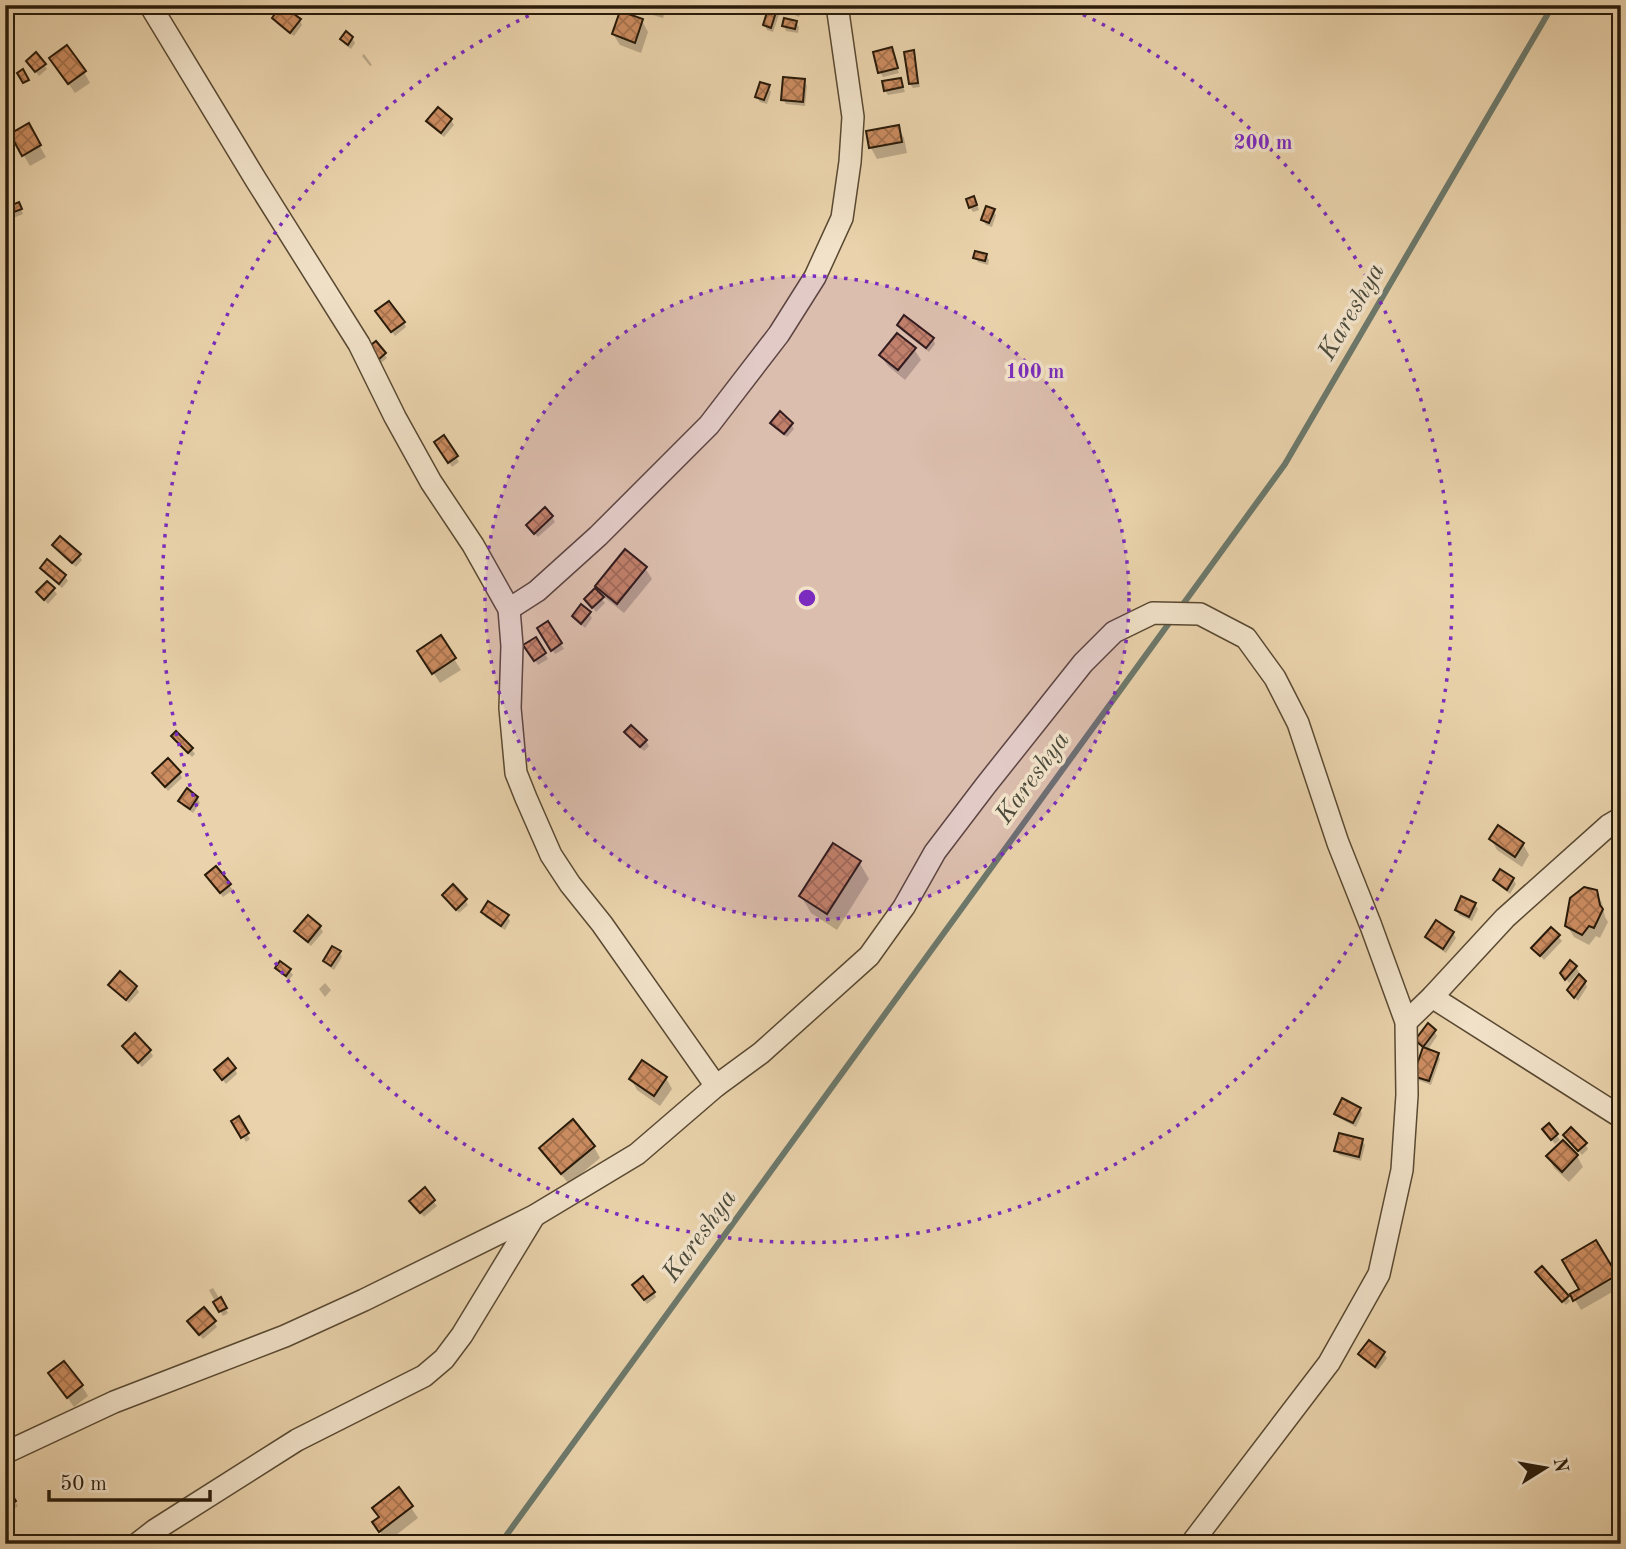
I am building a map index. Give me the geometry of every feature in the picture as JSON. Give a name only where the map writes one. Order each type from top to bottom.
[{"type":"street","points":[[150,5],[359,344],[431,482],[473,545],[509,609],[512,646],[510,708],[516,773],[551,855],[716,1086]]},
{"type":"street","points":[[509,609],[537,591],[598,536],[709,425],[779,334],[815,276],[842,218],[850,162],[853,117],[836,5]]},
{"type":"street","points":[[5,1453],[114,1402],[285,1336],[364,1300],[534,1216],[637,1154],[716,1086],[761,1053],[869,957],[904,906],[935,852],[985,785],[1083,663],[1114,632],[1153,613],[1200,614],[1246,638],[1275,678],[1298,723],[1338,843],[1406,1022],[1407,1095],[1402,1170],[1379,1274],[1329,1363],[1191,1544]]},
{"type":"street","points":[[1406,1022],[1506,918],[1609,825],[1621,818]]},
{"type":"street","points":[[1432,997],[1621,1117]]},
{"type":"street","points":[[137,1544],[165,1523],[298,1440],[424,1377],[444,1359],[462,1335],[534,1216]]},
{"type":"building","points":[[281,5],[301,19],[290,33],[272,18]]},
{"type":"building","points":[[631,5],[663,5],[660,14]]},
{"type":"building","points":[[769,6],[777,9],[771,28],[763,25]]},
{"type":"building","points":[[620,11],[643,19],[635,43],[612,34]]},
{"type":"building","points":[[784,18],[797,21],[795,29],[782,26]]},
{"type":"building","points":[[346,31],[353,37],[348,45],[340,39]]},
{"type":"building","points":[[67,45],[86,71],[68,84],[49,58]]},
{"type":"building","points":[[892,47],[898,68],[878,73],[873,52]]},
{"type":"building","points":[[914,50],[918,83],[909,84],[904,52]]},
{"type":"building","points":[[36,52],[46,64],[35,72],[26,61]]},
{"type":"building","points":[[23,69],[29,80],[23,83],[17,73]]},
{"type":"building","points":[[783,77],[805,79],[803,102],[781,100]]},
{"type":"building","points":[[901,78],[903,87],[884,91],[882,81]]},
{"type":"building","points":[[760,82],[770,85],[764,100],[755,97]]},
{"type":"building","points":[[438,107],[452,119],[441,133],[426,121]]},
{"type":"building","points":[[29,123],[41,145],[22,156],[10,134]]},
{"type":"building","points":[[899,125],[902,142],[869,148],[866,131]]},
{"type":"building","points":[[974,196],[977,205],[969,208],[966,199]]},
{"type":"building","points":[[19,202],[22,209],[6,215],[5,208]]},
{"type":"building","points":[[986,206],[995,209],[989,223],[981,220]]},
{"type":"building","points":[[975,251],[987,254],[985,261],[973,258]]},
{"type":"building","points":[[389,301],[405,322],[391,332],[375,311]]},
{"type":"building","points":[[904,315],[934,338],[926,348],[897,325]]},
{"type":"building","points":[[897,333],[916,348],[898,370],[879,355]]},
{"type":"building","points":[[376,341],[386,353],[378,360],[367,348]]},
{"type":"building","points":[[780,411],[793,423],[784,434],[770,423]]},
{"type":"building","points":[[444,435],[458,456],[448,463],[434,442]]},
{"type":"building","points":[[545,507],[553,516],[534,534],[526,525]]},
{"type":"building","points":[[60,536],[81,554],[72,563],[52,545]]},
{"type":"building","points":[[625,549],[647,567],[617,604],[595,586]]},
{"type":"building","points":[[47,559],[66,575],[59,584],[40,568]]},
{"type":"building","points":[[47,581],[55,588],[44,600],[36,592]]},
{"type":"building","points":[[595,588],[604,597],[592,608],[584,599]]},
{"type":"building","points":[[581,604],[591,612],[581,624],[572,616]]},
{"type":"building","points":[[548,621],[562,643],[551,651],[537,628]]},
{"type":"building","points":[[441,635],[456,658],[432,674],[417,651]]},
{"type":"building","points":[[536,637],[546,653],[534,661],[523,645]]},
{"type":"building","points":[[631,725],[647,740],[640,747],[624,732]]},
{"type":"building","points":[[176,731],[193,748],[188,753],[171,736]]},
{"type":"building","points":[[168,758],[181,772],[165,787],[152,773]]},
{"type":"building","points":[[187,788],[198,797],[190,809],[178,801]]},
{"type":"building","points":[[1498,825],[1524,843],[1515,857],[1489,839]]},
{"type":"building","points":[[833,843],[861,861],[827,914],[799,896]]},
{"type":"building","points":[[216,866],[231,884],[220,893],[205,875]]},
{"type":"building","points":[[1500,869],[1514,878],[1507,890],[1493,880]]},
{"type":"building","points":[[453,884],[467,899],[456,910],[442,895]]},
{"type":"building","points":[[1584,887],[1597,890],[1603,909],[1594,928],[1589,926],[1582,935],[1565,926],[1570,898]]},
{"type":"building","points":[[1461,896],[1476,903],[1469,917],[1455,910]]},
{"type":"building","points":[[488,901],[509,915],[501,926],[481,912]]},
{"type":"building","points":[[308,915],[321,926],[308,942],[294,931]]},
{"type":"building","points":[[1436,920],[1454,932],[1443,949],[1425,937]]},
{"type":"building","points":[[1551,927],[1560,935],[1540,956],[1531,948]]},
{"type":"building","points":[[332,946],[341,951],[331,966],[323,961]]},
{"type":"building","points":[[1570,960],[1577,966],[1565,980],[1560,973]]},
{"type":"building","points":[[280,961],[291,969],[286,976],[275,968]]},
{"type":"building","points":[[120,971],[137,986],[126,1000],[108,985]]},
{"type":"building","points":[[1579,974],[1586,981],[1574,998],[1567,990]]},
{"type":"building","points":[[1428,1023],[1436,1030],[1423,1047],[1415,1040]]},
{"type":"building","points":[[135,1033],[151,1050],[138,1063],[122,1046]]},
{"type":"building","points":[[1423,1047],[1439,1053],[1429,1081],[1413,1076]]},
{"type":"building","points":[[228,1058],[236,1068],[222,1080],[214,1070]]},
{"type":"building","points":[[642,1060],[667,1077],[654,1096],[629,1079]]},
{"type":"building","points":[[1342,1098],[1361,1108],[1353,1123],[1334,1114]]},
{"type":"building","points":[[239,1116],[249,1133],[241,1138],[231,1121]]},
{"type":"building","points":[[573,1119],[595,1146],[561,1174],[539,1148]]},
{"type":"building","points":[[1549,1123],[1558,1134],[1551,1140],[1542,1129]]},
{"type":"building","points":[[1571,1127],[1587,1143],[1578,1151],[1563,1135]]},
{"type":"building","points":[[1339,1133],[1363,1139],[1359,1157],[1334,1151]]},
{"type":"building","points":[[1563,1140],[1578,1155],[1562,1172],[1546,1156]]},
{"type":"building","points":[[425,1187],[435,1200],[420,1213],[409,1201]]},
{"type":"building","points":[[1596,1240],[1617,1275],[1573,1301],[1570,1294],[1579,1289],[1562,1260]]},
{"type":"building","points":[[1542,1266],[1569,1296],[1562,1302],[1535,1272]]},
{"type":"building","points":[[643,1276],[655,1292],[644,1300],[632,1285]]},
{"type":"building","points":[[221,1297],[227,1308],[219,1312],[213,1302]]},
{"type":"building","points":[[204,1307],[216,1321],[199,1335],[187,1321]]},
{"type":"building","points":[[1369,1340],[1385,1352],[1375,1367],[1358,1354]]},
{"type":"building","points":[[64,1361],[83,1385],[67,1398],[48,1373]]},
{"type":"building","points":[[399,1487],[413,1506],[379,1532],[372,1522],[379,1517],[372,1508]]},
{"type":"building","points":[[12,1495],[16,1501],[5,1509],[5,1500]]},
{"type":"waterway","name":"Kareshya","points":[[1181,607],[1285,464],[1553,5]]},
{"type":"waterway","name":"Kareshya","points":[[500,1544],[1172,619]]}]
